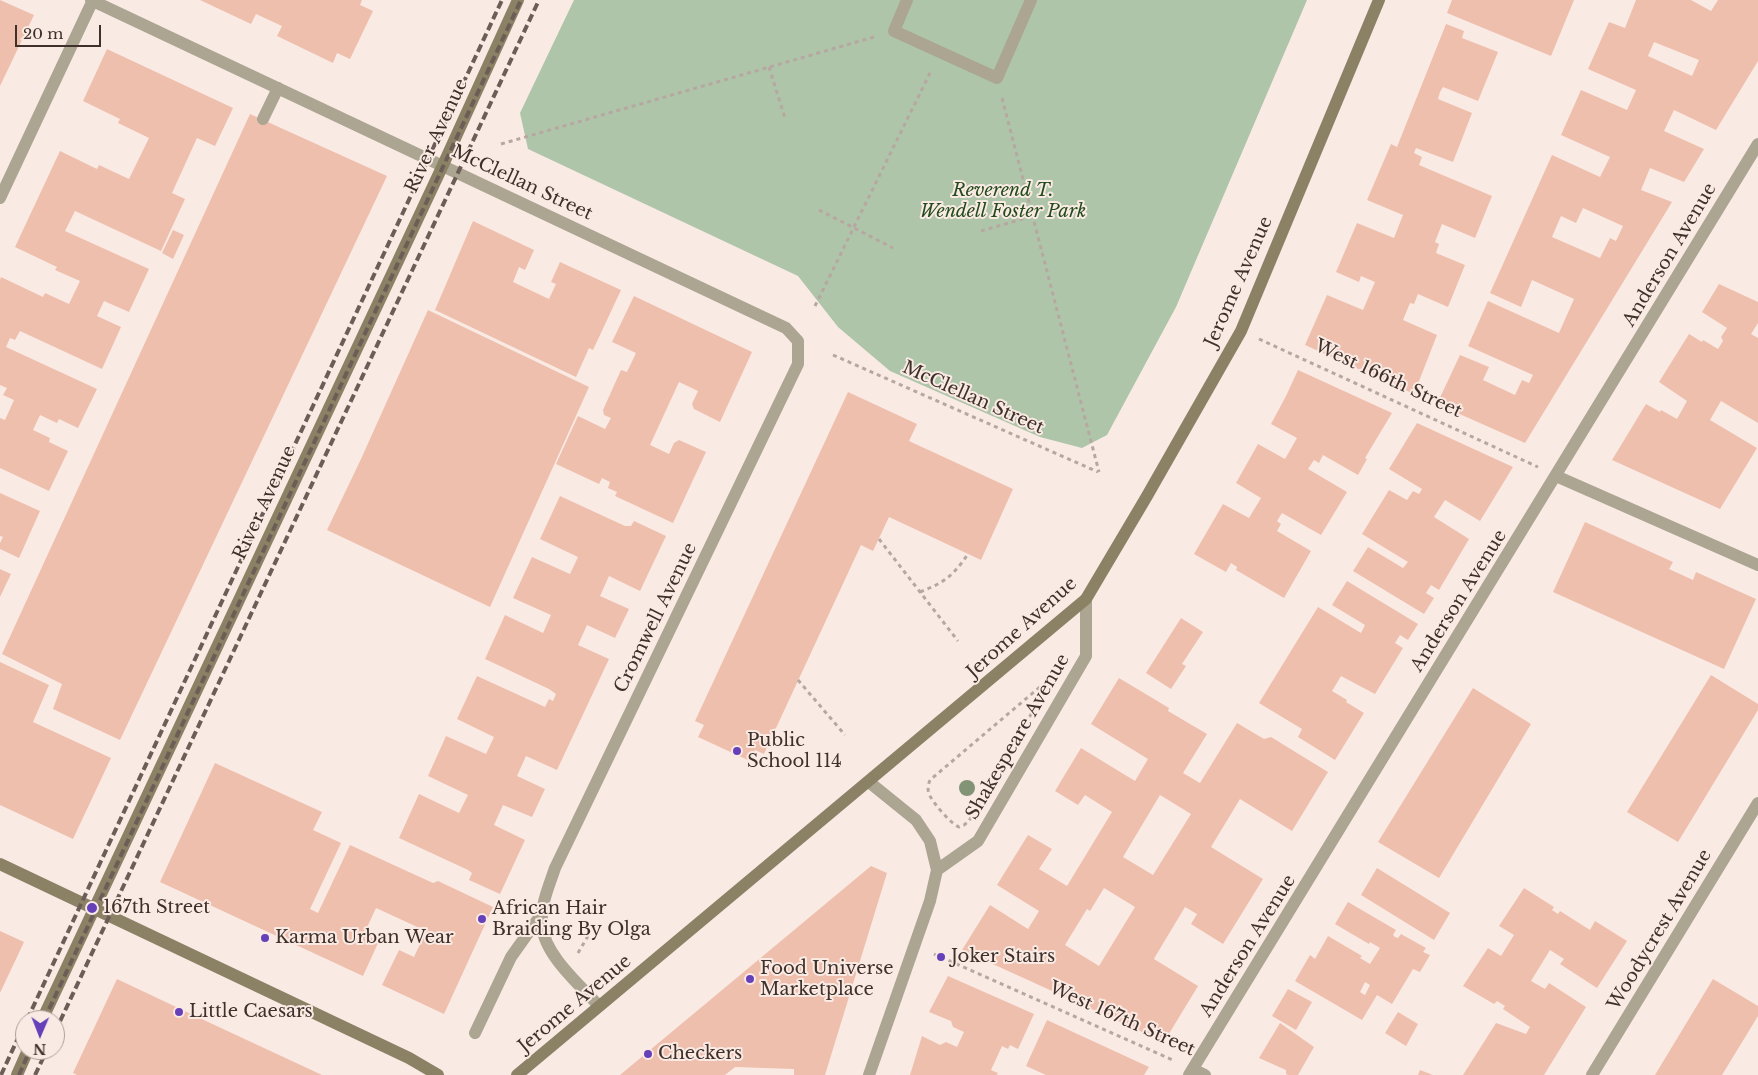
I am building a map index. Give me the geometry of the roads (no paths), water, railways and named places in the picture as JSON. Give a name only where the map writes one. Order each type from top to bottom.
[{"type":"main road","name":"River Avenue","points":[[47,1010],[443,165],[518,0]]},
{"type":"main road","name":"Jerome Avenue","points":[[517,1075],[1086,599],[1147,496],[1240,331],[1379,0]]},
{"type":"main road","points":[[0,864],[410,1058],[438,1075]]},
{"type":"main road","points":[[16,1075],[23,1060]]},
{"type":"street","name":"McClellan Street","points":[[92,0],[786,328],[798,341]]},
{"type":"street","points":[[0,198],[92,0]]},
{"type":"street","points":[[907,0],[894,31],[997,78],[1030,0]]},
{"type":"street","points":[[263,120],[278,88]]},
{"type":"street","name":"Anderson Avenue","points":[[1191,1072],[1758,144]]},
{"type":"street","name":"Cromwell Avenue","points":[[599,1006],[551,952],[543,931],[545,897],[555,868],[798,364],[798,341]]},
{"type":"street","points":[[1556,476],[1758,565]]},
{"type":"street","name":"Shakespeare Avenue","points":[[937,870],[978,841],[1086,656],[1086,599]]},
{"type":"street","points":[[869,782],[916,820],[930,841],[937,870],[930,901],[869,1075]]},
{"type":"street","name":"Woodycrest Avenue","points":[[1592,1075],[1758,803]]},
{"type":"street","name":"Cromwell Avenue","points":[[475,1033],[512,957],[543,912]]},
{"type":"street","name":"West 167th Street","points":[[1191,1072],[1205,1075]]},
{"type":"railway","points":[[32,1010],[502,0]]},
{"type":"railway","points":[[49,1010],[521,0]]},
{"type":"railway","points":[[65,1011],[539,0]]},
{"type":"railway","points":[[1,1075],[15,1045]]},
{"type":"railway","points":[[19,1075],[26,1060]]},
{"type":"railway","points":[[35,1075],[42,1060]]},
{"type":"place","name":"Public School 114","points":[[737,751]]},
{"type":"place","name":"167th Street","points":[[92,908]]},
{"type":"place","name":"African Hair Braiding By Olga","points":[[482,919]]},
{"type":"place","name":"Karma Urban Wear","points":[[265,938]]},
{"type":"place","name":"Joker Stairs","points":[[941,957]]},
{"type":"place","name":"Food Universe Marketplace","points":[[750,979]]},
{"type":"place","name":"Little Caesars","points":[[179,1012]]},
{"type":"place","name":"Checkers","points":[[648,1054]]},
{"type":"park label","name":"Reverend T. Wendell Foster Park","points":[[1003,201]]}]
